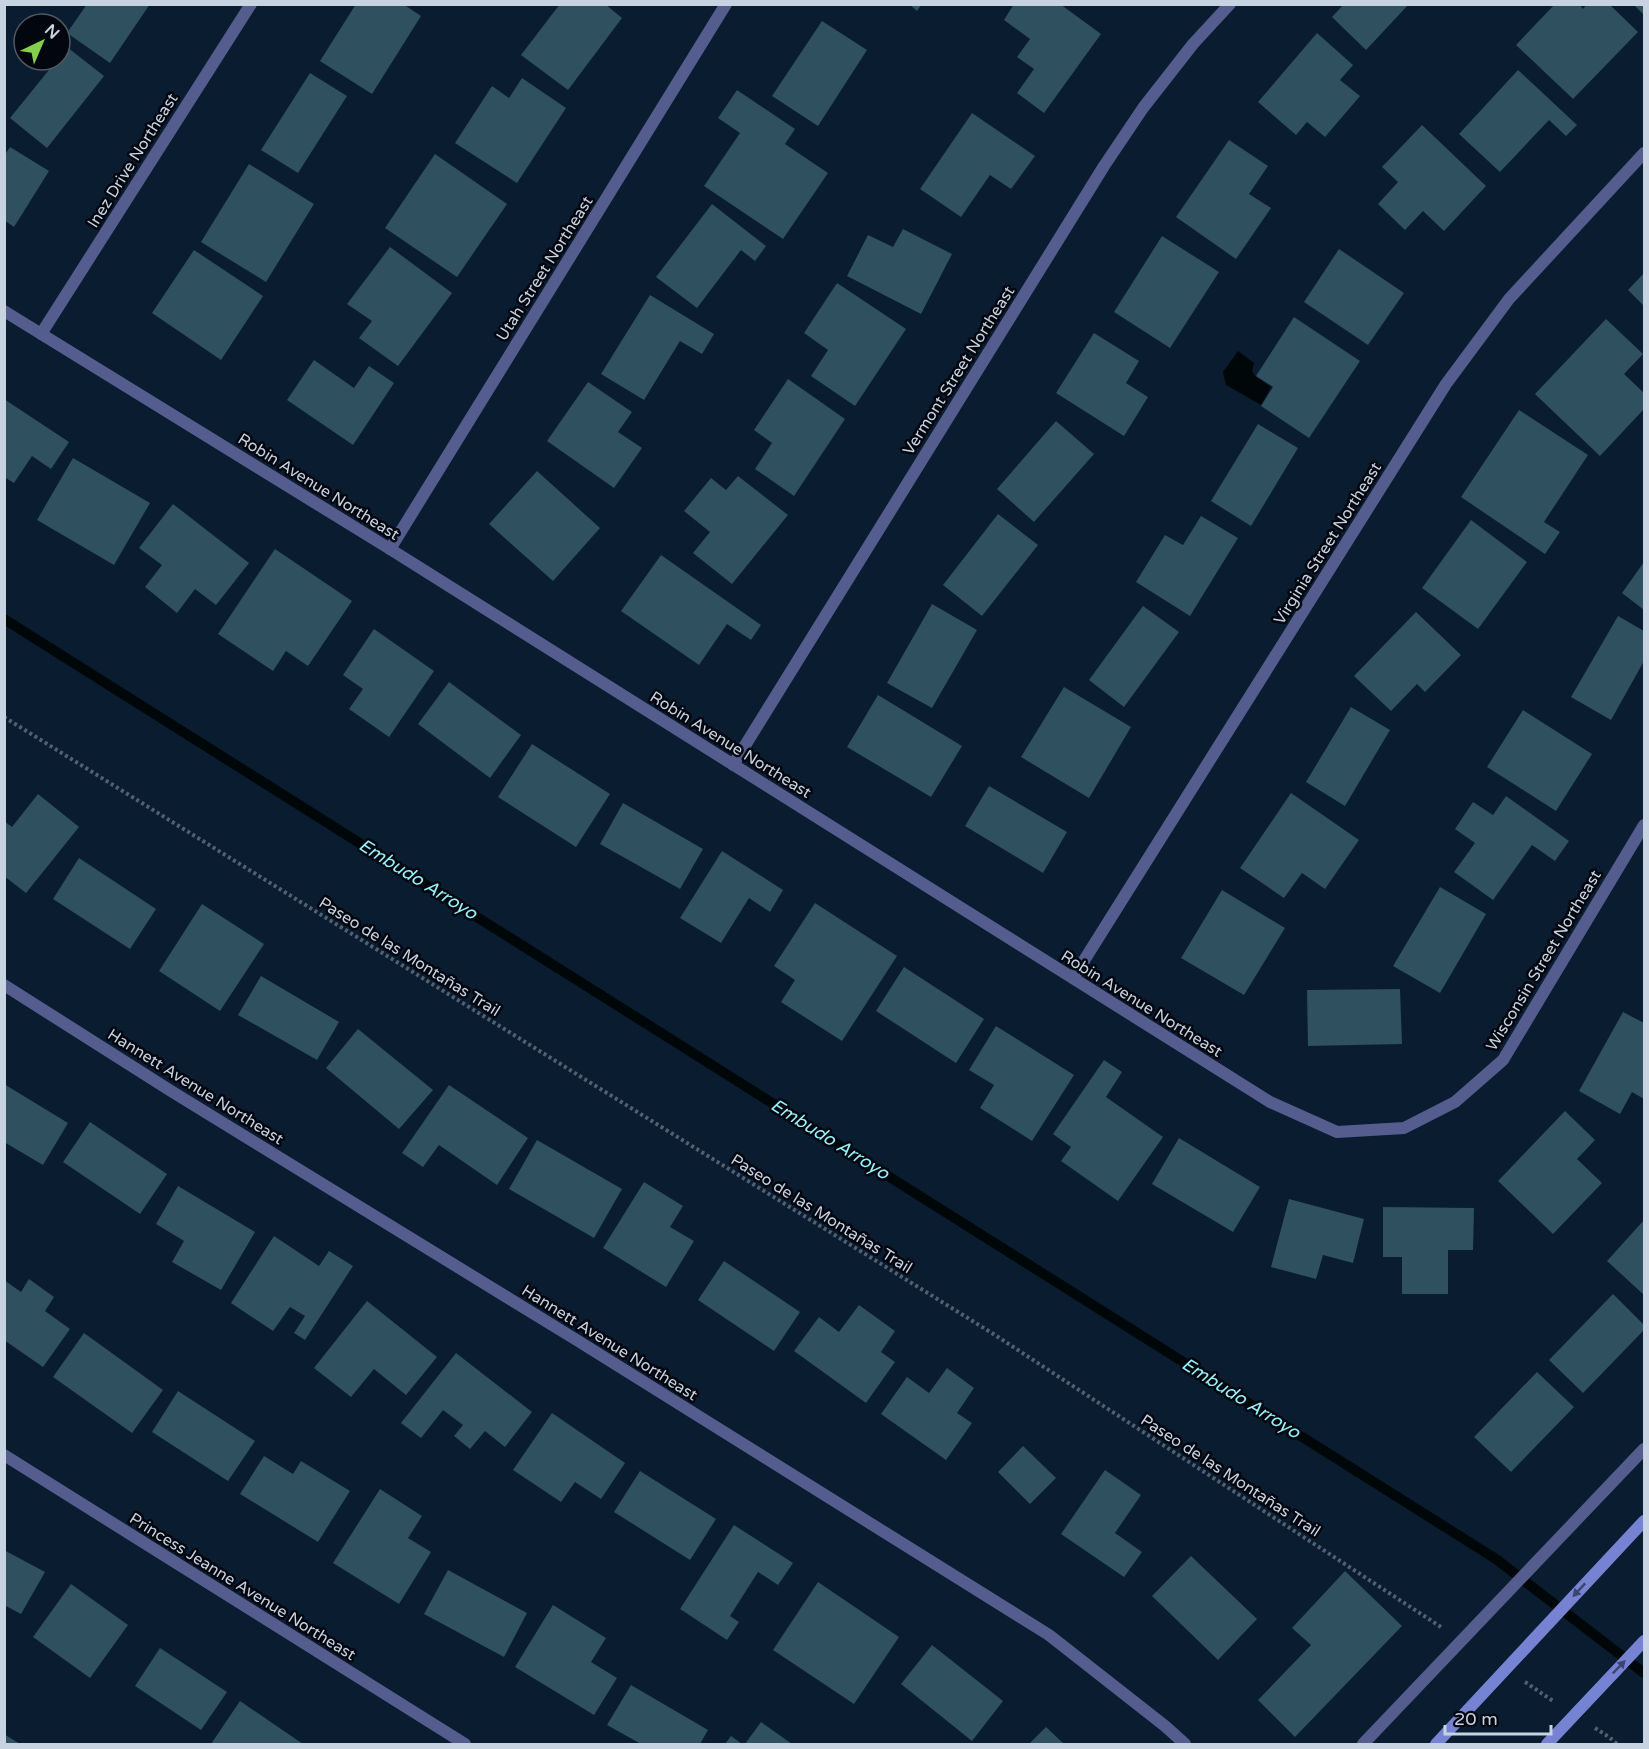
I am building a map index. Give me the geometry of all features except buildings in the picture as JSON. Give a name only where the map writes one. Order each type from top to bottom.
[{"type":"main road","points":[[1436,1744],[1644,1521]]},
{"type":"main road","points":[[1547,1744],[1644,1641]]},
{"type":"street","name":"Inez Drive Northeast","points":[[41,334],[251,4]]},
{"type":"street","name":"Utah Street Northeast","points":[[390,549],[726,4]]},
{"type":"street","name":"Vermont Street Northeast","points":[[733,765],[1104,166],[1143,108],[1193,44],[1230,4]]},
{"type":"street","name":"Virginia Street Northeast","points":[[1073,978],[1446,384],[1509,299],[1644,153]]},
{"type":"street","name":"Robin Avenue Northeast","points":[[4,311],[390,549],[1270,1102],[1337,1132],[1404,1128],[1455,1102]]},
{"type":"street","name":"Wisconsin Street Northeast","points":[[1455,1102],[1503,1060],[1644,825]]},
{"type":"street","name":"Hannett Avenue Northeast","points":[[4,985],[171,1091],[585,1345],[1049,1635],[1185,1744]]},
{"type":"street","points":[[1363,1744],[1644,1449]]},
{"type":"street","name":"Princess Jeanne Avenue Northeast","points":[[4,1455],[465,1744]]},
{"type":"path","name":"Paseo de las Montañas Trail","points":[[4,717],[985,1328],[1462,1641]]},
{"type":"path","points":[[1505,1670],[1617,1744]]},
{"type":"shaded area","points":[[1238,351],[1254,363],[1252,371],[1255,376],[1271,387],[1261,405],[1226,385],[1223,372]]},
{"type":"waterway","name":"Embudo Arroyo","points":[[4,619],[1496,1559],[1644,1673]]}]
